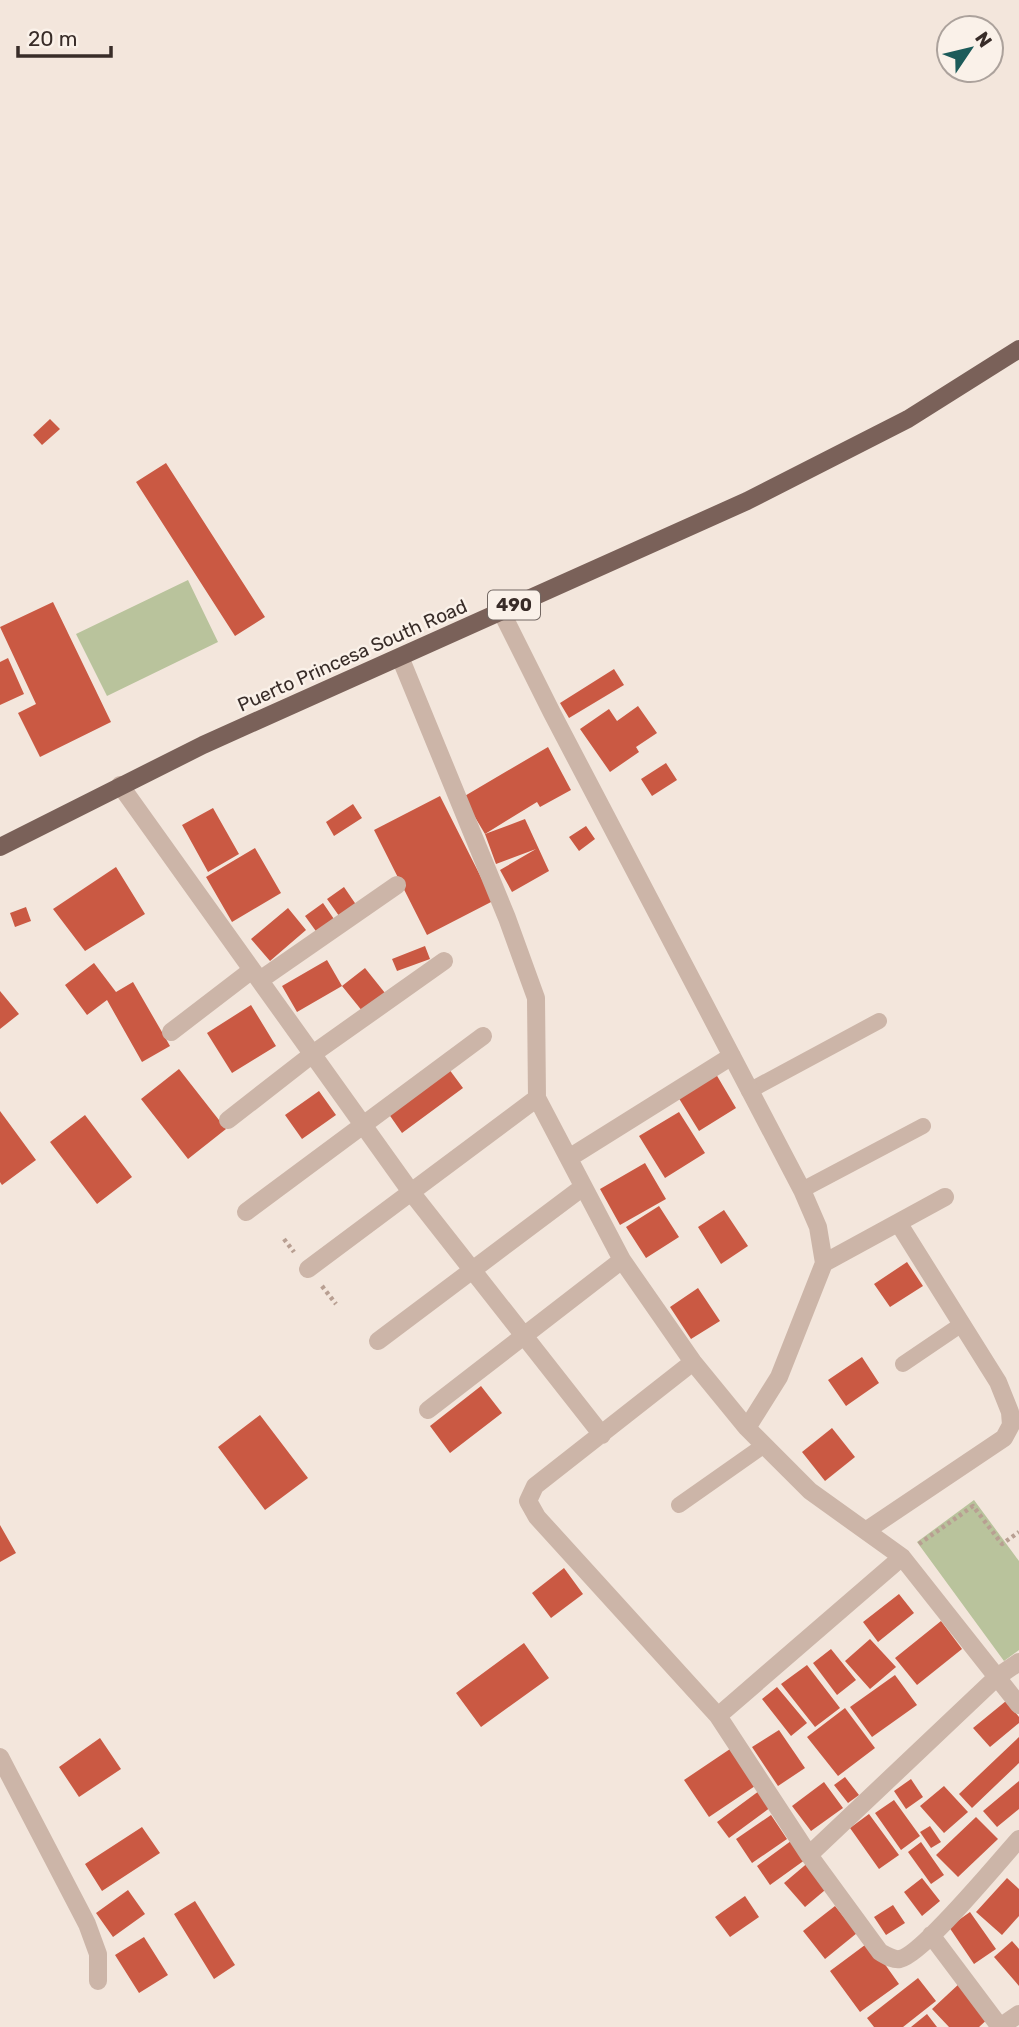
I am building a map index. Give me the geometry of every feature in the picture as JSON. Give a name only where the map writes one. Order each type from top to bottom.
[{"type":"main road","name":"Puerto Princesa South Road","points":[[0,847],[120,785],[747,501],[908,419],[1019,349]]},
{"type":"street","points":[[501,611],[551,713],[802,1189],[818,1227],[824,1263],[779,1377],[747,1428]]},
{"type":"street","points":[[400,657],[536,998],[537,1098],[622,1260],[693,1362],[763,1446],[828,1506],[867,1530],[901,1557],[1019,1705]]},
{"type":"street","points":[[120,785],[411,1192],[602,1435]]},
{"type":"street","points":[[171,1032],[397,885]]},
{"type":"street","points":[[228,1120],[314,1053],[444,961]]},
{"type":"street","points":[[246,1212],[483,1036]]},
{"type":"street","points":[[569,1158],[732,1056]]},
{"type":"street","points":[[308,1269],[537,1098]]},
{"type":"street","points":[[378,1341],[583,1187]]},
{"type":"street","points":[[824,1263],[945,1197]]},
{"type":"street","points":[[867,1530],[1004,1438],[1012,1425],[1006,1399],[899,1224]]},
{"type":"street","points":[[428,1410],[622,1260]]},
{"type":"street","points":[[693,1362],[535,1486],[528,1501],[537,1517],[585,1573],[719,1716],[809,1854],[880,1952],[893,1959],[903,1959],[931,1935],[1019,1839]]},
{"type":"street","points":[[719,1716],[901,1557]]},
{"type":"street","points":[[809,1854],[997,1677],[1019,1662]]},
{"type":"street","points":[[0,1757],[86,1924],[98,1954],[98,1981]]},
{"type":"street","points":[[931,1935],[1000,2027],[1019,2014]]},
{"type":"lane","points":[[749,1091],[879,1021]]},
{"type":"lane","points":[[802,1189],[923,1126]]},
{"type":"lane","points":[[903,1364],[962,1324]]},
{"type":"lane","points":[[679,1505],[763,1446]]},
{"type":"path","points":[[901,1557],[973,1506],[1002,1544],[1019,1532]]},
{"type":"green space","points":[[188,580],[218,642],[107,696],[76,634]]},
{"type":"green space","points":[[974,1500],[1019,1561],[1019,1650],[1004,1661],[917,1542]]},
{"type":"building","points":[[50,419],[60,429],[42,445],[33,435]]},
{"type":"building","points":[[166,463],[265,617],[235,636],[136,482]]},
{"type":"building","points":[[53,602],[111,722],[40,757],[18,713],[36,704],[0,627]]},
{"type":"building","points":[[8,658],[24,694],[0,705],[0,662]]},
{"type":"building","points":[[614,669],[624,685],[569,718],[560,703]]},
{"type":"building","points":[[638,706],[657,733],[636,747],[639,752],[610,772],[580,729],[609,709],[617,721]]},
{"type":"building","points":[[548,747],[571,790],[540,807],[537,802],[485,834],[463,797]]},
{"type":"building","points":[[666,763],[677,780],[652,796],[641,779]]},
{"type":"building","points":[[440,796],[493,901],[427,935],[374,830]]},
{"type":"building","points":[[353,804],[362,818],[334,836],[326,822]]},
{"type":"building","points":[[213,808],[239,854],[208,872],[182,825]]},
{"type":"building","points":[[525,819],[549,871],[512,892],[500,870],[536,849],[496,864],[485,834]]},
{"type":"building","points":[[586,826],[595,839],[579,851],[569,837]]},
{"type":"building","points":[[255,848],[281,893],[232,922],[206,877]]},
{"type":"building","points":[[116,867],[145,914],[85,951],[53,909]]},
{"type":"building","points":[[344,887],[359,909],[342,920],[327,899]]},
{"type":"building","points":[[323,903],[336,922],[318,934],[305,916]]},
{"type":"building","points":[[26,907],[31,921],[15,927],[10,913]]},
{"type":"building","points":[[288,908],[306,930],[270,961],[251,939]]},
{"type":"building","points":[[425,946],[430,959],[397,971],[392,959]]},
{"type":"building","points":[[327,960],[342,986],[297,1012],[282,986]]},
{"type":"building","points":[[94,963],[116,992],[133,982],[170,1046],[142,1062],[107,1000],[87,1015],[65,985]]},
{"type":"building","points":[[365,968],[385,993],[363,1012],[342,986]]},
{"type":"building","points":[[0,991],[19,1014],[0,1029]]},
{"type":"building","points":[[251,1005],[276,1046],[232,1073],[207,1033]]},
{"type":"building","points":[[446,1065],[463,1088],[402,1133],[386,1110]]},
{"type":"building","points":[[179,1069],[226,1129],[188,1159],[141,1099]]},
{"type":"building","points":[[713,1069],[736,1108],[699,1131],[675,1092]]},
{"type":"building","points":[[319,1091],[336,1115],[302,1139],[285,1115]]},
{"type":"building","points":[[0,1111],[36,1160],[2,1185],[0,1182]]},
{"type":"building","points":[[679,1112],[705,1153],[665,1178],[639,1136]]},
{"type":"building","points":[[85,1115],[132,1177],[97,1204],[50,1142]]},
{"type":"building","points":[[645,1163],[666,1199],[620,1225],[600,1189]]},
{"type":"building","points":[[659,1206],[679,1237],[646,1258],[626,1227]]},
{"type":"building","points":[[724,1210],[748,1246],[721,1264],[698,1227]]},
{"type":"building","points":[[907,1262],[923,1286],[890,1307],[874,1284]]},
{"type":"building","points":[[698,1288],[720,1321],[691,1339],[670,1307]]},
{"type":"building","points":[[862,1357],[879,1383],[846,1406],[828,1380]]},
{"type":"building","points":[[481,1386],[502,1413],[450,1453],[430,1426]]},
{"type":"building","points":[[260,1415],[308,1478],[265,1510],[218,1447]]},
{"type":"building","points":[[832,1428],[855,1457],[825,1481],[802,1452]]},
{"type":"building","points":[[0,1525],[16,1553],[0,1562]]},
{"type":"building","points":[[564,1568],[583,1594],[551,1618],[532,1593]]},
{"type":"building","points":[[899,1594],[914,1613],[878,1642],[863,1622]]},
{"type":"building","points":[[941,1621],[962,1649],[917,1685],[895,1658]]},
{"type":"building","points":[[870,1639],[896,1667],[870,1689],[845,1661]]},
{"type":"building","points":[[524,1643],[549,1678],[481,1727],[456,1693]]},
{"type":"building","points":[[831,1649],[856,1680],[837,1695],[813,1663]]},
{"type":"building","points":[[807,1665],[840,1708],[815,1727],[781,1684]]},
{"type":"building","points":[[895,1675],[917,1705],[872,1737],[850,1707]]},
{"type":"building","points":[[777,1687],[807,1723],[791,1736],[762,1699]]},
{"type":"building","points":[[1006,1701],[1019,1717],[1019,1723],[990,1747],[973,1728]]},
{"type":"building","points":[[845,1708],[875,1748],[838,1776],[807,1737]]},
{"type":"building","points":[[779,1730],[805,1768],[778,1786],[752,1747]]},
{"type":"building","points":[[1019,1737],[1019,1763],[972,1808],[959,1794]]},
{"type":"building","points":[[100,1738],[121,1769],[79,1797],[59,1767]]},
{"type":"building","points":[[733,1747],[758,1784],[709,1817],[684,1780]]},
{"type":"building","points":[[845,1777],[859,1795],[848,1803],[834,1785]]},
{"type":"building","points":[[911,1779],[923,1797],[906,1809],[894,1791]]},
{"type":"building","points":[[1019,1781],[1019,1809],[997,1827],[983,1811]]},
{"type":"building","points":[[824,1782],[843,1808],[811,1831],[792,1806]]},
{"type":"building","points":[[944,1786],[968,1812],[944,1833],[920,1806]]},
{"type":"building","points":[[759,1791],[771,1807],[729,1838],[717,1822]]},
{"type":"building","points":[[894,1800],[920,1836],[901,1850],[875,1813]]},
{"type":"building","points":[[869,1814],[899,1855],[879,1869],[850,1828]]},
{"type":"building","points":[[771,1815],[787,1839],[752,1863],[736,1839]]},
{"type":"building","points":[[976,1817],[998,1839],[958,1877],[936,1855]]},
{"type":"building","points":[[930,1826],[941,1842],[931,1848],[920,1832]]},
{"type":"building","points":[[142,1827],[160,1853],[102,1891],[85,1864]]},
{"type":"building","points":[[795,1838],[809,1857],[770,1885],[757,1866]]},
{"type":"building","points":[[921,1842],[944,1875],[931,1884],[908,1852]]},
{"type":"building","points":[[810,1861],[831,1885],[805,1907],[784,1883]]},
{"type":"building","points":[[922,1878],[940,1901],[922,1916],[904,1892]]},
{"type":"building","points":[[1007,1878],[1019,1889],[1019,1916],[1002,1935],[976,1912]]},
{"type":"building","points":[[128,1890],[145,1914],[113,1937],[96,1913]]},
{"type":"building","points":[[745,1896],[759,1917],[730,1937],[715,1917]]},
{"type":"building","points":[[195,1901],[235,1965],[214,1979],[174,1914]]},
{"type":"building","points":[[893,1905],[905,1923],[886,1935],[874,1917]]},
{"type":"building","points":[[835,1906],[857,1933],[825,1959],[803,1931]]},
{"type":"building","points":[[970,1912],[996,1949],[974,1964],[949,1927]]},
{"type":"building","points":[[144,1937],[168,1975],[139,1993],[115,1955]]},
{"type":"building","points":[[1012,1941],[1019,1949],[1019,1986],[994,1957]]},
{"type":"building","points":[[869,1942],[899,1984],[860,2012],[830,1971]]},
{"type":"building","points":[[918,1978],[936,2001],[903,2027],[874,2027],[867,2018]]},
{"type":"building","points":[[960,1983],[991,2016],[979,2027],[949,2027],[932,2009]]},
{"type":"building","points":[[927,2014],[937,2027],[911,2027]]}]
